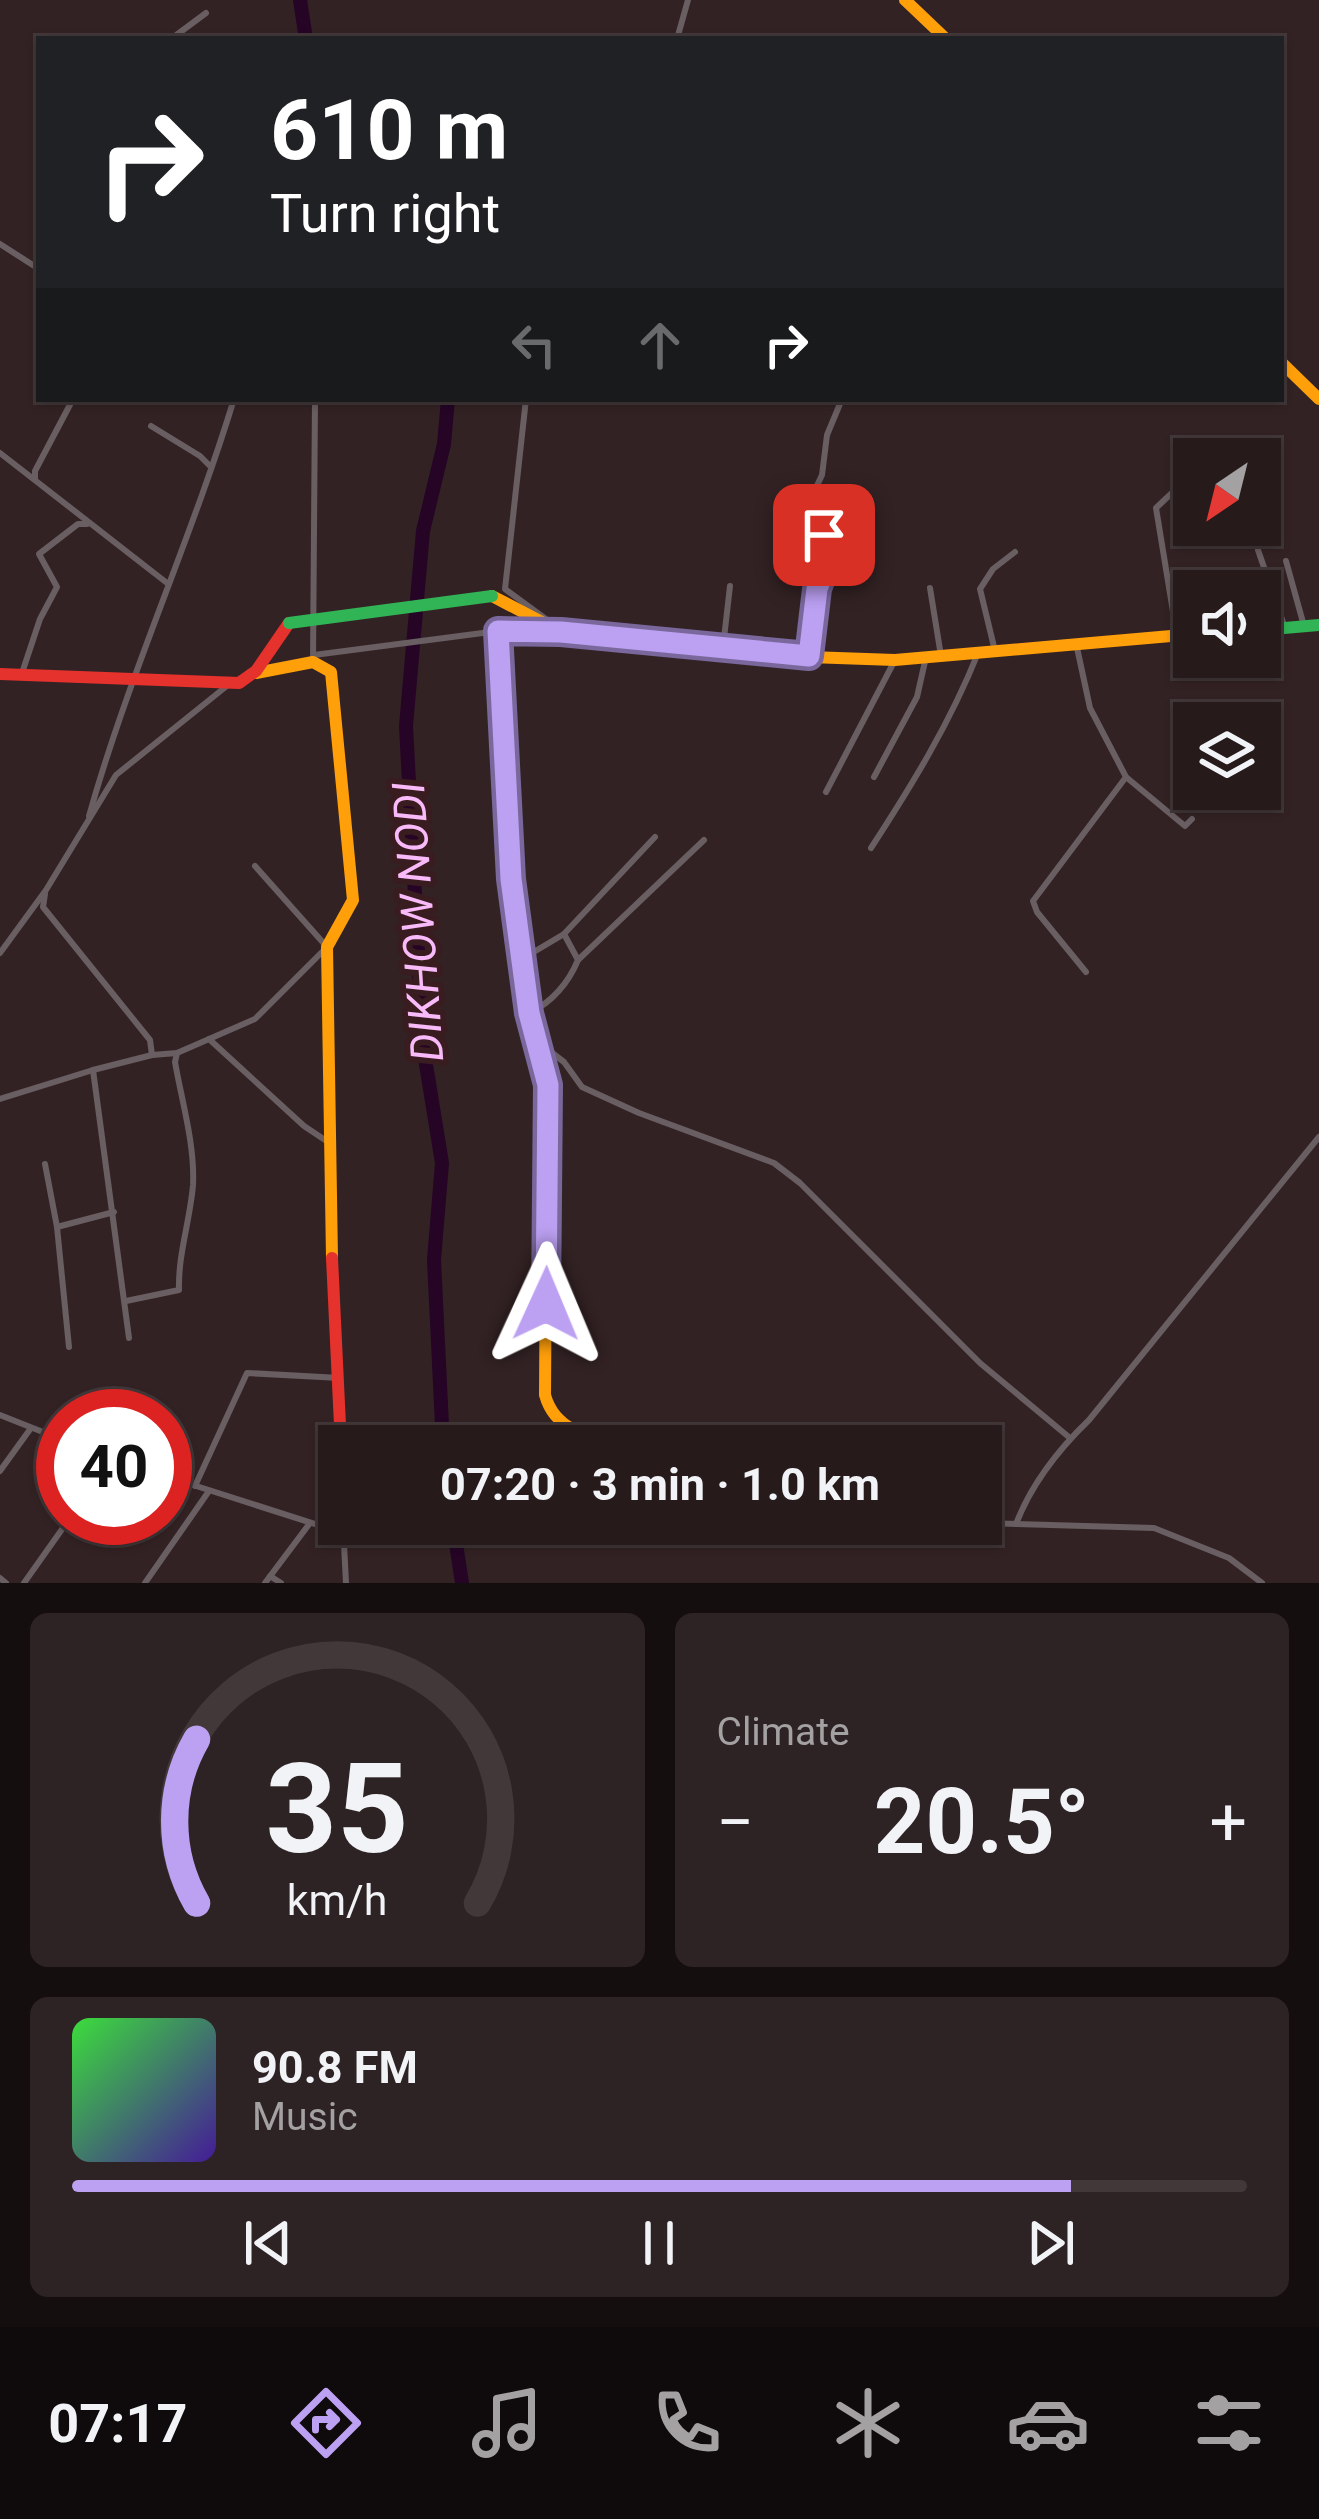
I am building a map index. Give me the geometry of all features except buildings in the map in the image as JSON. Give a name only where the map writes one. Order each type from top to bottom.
[{"type":"street","points":[[678,36],[688,0]]},
{"type":"street","points":[[905,0],[943,36]]},
{"type":"street","points":[[175,36],[206,13]]},
{"type":"street","points":[[0,244],[36,267]]},
{"type":"street","points":[[1284,365],[1319,399]]},
{"type":"street","points":[[35,479],[72,402]]},
{"type":"street","points":[[89,816],[131,681],[212,471],[233,402]]},
{"type":"street","points":[[0,1099],[93,1070],[177,1053],[255,1018],[327,947],[353,900],[332,672],[317,657],[315,402]]},
{"type":"street","points":[[526,402],[506,589],[544,614],[561,632]]},
{"type":"street","points":[[809,656],[817,589],[827,561],[813,494],[822,476],[827,435],[841,402]]},
{"type":"street","points":[[151,426],[200,456],[212,471]]},
{"type":"street","points":[[0,453],[167,583]]},
{"type":"street","points":[[1173,492],[1156,508],[1173,612]]},
{"type":"street","points":[[21,675],[40,619],[57,587],[39,554],[78,524],[91,525]]},
{"type":"street","points":[[1258,550],[1286,628]]},
{"type":"street","points":[[995,651],[980,589],[993,569],[1015,551]]},
{"type":"street","points":[[1286,561],[1304,626]]},
{"type":"street","points":[[724,647],[730,586]]},
{"type":"street","points":[[874,777],[933,656],[930,588]]},
{"type":"street","points":[[256,673],[289,623],[492,596],[561,632]]},
{"type":"street","points":[[1281,628],[1319,625]]},
{"type":"street","points":[[498,631],[511,879],[529,1013],[548,1085],[547,1409],[561,1425]]},
{"type":"street","points":[[0,674],[239,683],[256,673],[317,657],[498,631],[895,660],[1173,636]]},
{"type":"street","points":[[1076,643],[1090,708],[1126,777],[1185,826],[1192,819]]},
{"type":"street","points":[[871,848],[921,774],[939,730],[963,696],[978,653]]},
{"type":"street","points":[[826,792],[895,660]]},
{"type":"street","points":[[0,953],[46,890],[116,775],[231,683]]},
{"type":"street","points":[[1086,972],[1036,912],[1033,902],[1126,777]]},
{"type":"street","points":[[522,959],[564,934],[655,838]]},
{"type":"street","points":[[529,1013],[545,1005],[569,980],[578,960],[704,840]]},
{"type":"street","points":[[255,866],[327,947],[332,1290],[341,1425]]},
{"type":"street","points":[[46,890],[43,907],[150,1040],[152,1055]]},
{"type":"street","points":[[564,934],[578,960]]},
{"type":"street","points":[[209,1039],[304,1126],[328,1142]]},
{"type":"street","points":[[536,1040],[564,1062],[582,1087],[774,1163],[800,1183],[980,1363],[1070,1438]]},
{"type":"street","points":[[126,1301],[179,1290],[178,1268],[193,1186],[177,1053]]},
{"type":"street","points":[[93,1070],[129,1338]]},
{"type":"street","points":[[1016,1523],[1025,1498],[1070,1438],[1319,1137]]},
{"type":"street","points":[[45,1164],[57,1227],[69,1347]]},
{"type":"street","points":[[57,1227],[114,1212]]},
{"type":"street","points":[[195,1486],[247,1373],[340,1378]]},
{"type":"street","points":[[0,1415],[36,1430]]},
{"type":"street","points":[[0,1471],[31,1428]]},
{"type":"street","points":[[192,1485],[318,1524]]},
{"type":"street","points":[[145,1583],[209,1491]]},
{"type":"street","points":[[281,1583],[268,1580],[310,1523]]},
{"type":"street","points":[[1002,1523],[1154,1528],[1229,1558],[1262,1583]]},
{"type":"street","points":[[24,1583],[51,1545]]},
{"type":"street","points":[[344,1545],[346,1583]]},
{"type":"waterway","name":"DIKHOW NODI","points":[[300,0],[306,36]]},
{"type":"waterway","name":"DIKHOW NODI","points":[[442,1425],[434,1260],[442,1163],[423,1046],[406,726],[423,531],[444,444],[448,402]]},
{"type":"waterway","name":"DIKHOW NODI","points":[[456,1545],[462,1583]]},
{"type":"traffic: fast","points":[[289,623],[492,596]]},
{"type":"traffic: fast","points":[[1281,628],[1319,625]]},
{"type":"traffic: fast","points":[[533,1029],[510,879],[498,631],[561,632]]},
{"type":"traffic: slow","points":[[905,0],[943,36]]},
{"type":"traffic: slow","points":[[1284,365],[1319,399]]},
{"type":"traffic: slow","points":[[492,596],[561,632],[809,657],[895,660],[1173,636]]},
{"type":"traffic: slow","points":[[256,673],[313,662],[331,672],[353,900],[327,947],[332,1258]]},
{"type":"traffic: slow","points":[[533,1029],[547,1085],[545,1395],[566,1425]]},
{"type":"traffic: jam","points":[[0,674],[239,683],[256,671],[289,623]]},
{"type":"traffic: jam","points":[[332,1258],[340,1425]]},
{"type":"route","points":[[546,1304],[548,1085],[529,1013],[511,879],[498,631],[561,632],[809,656],[817,589],[827,561],[824,535]]}]
